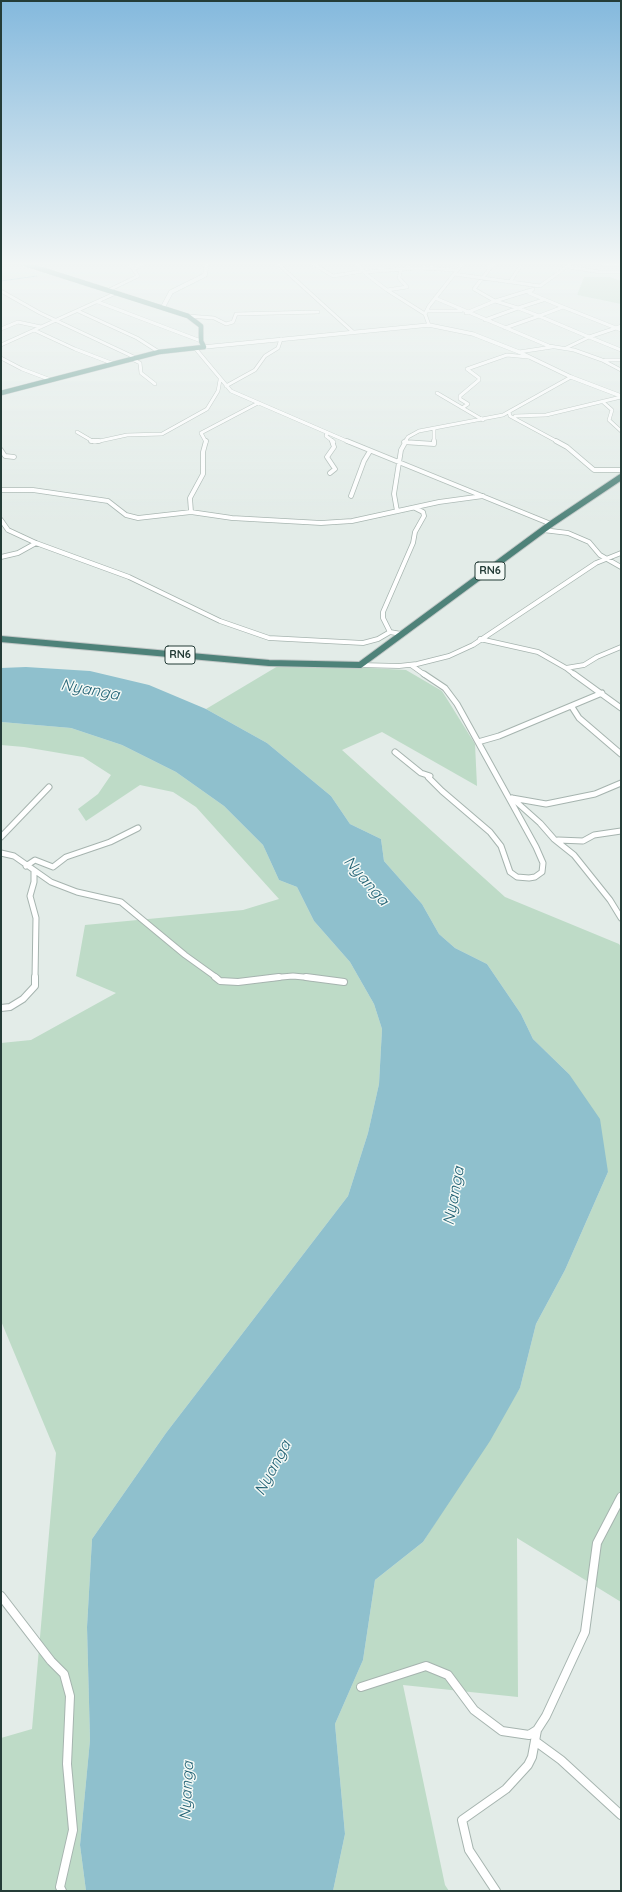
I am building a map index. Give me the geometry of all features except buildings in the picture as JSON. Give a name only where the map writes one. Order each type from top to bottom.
[{"type":"highway","name":"RN6","points":[[1,639],[269,663],[360,665],[479,579],[551,524],[620,479]]},
{"type":"main road","points":[[1,393],[134,358],[165,351]]},
{"type":"street","points":[[83,351],[114,364]]},
{"type":"street","points":[[120,351],[134,358],[140,363],[141,373],[155,384]]},
{"type":"street","points":[[198,351],[220,380],[231,391],[370,451],[551,524]]},
{"type":"street","points":[[226,386],[255,370],[265,356],[273,351]]},
{"type":"street","points":[[519,352],[526,351]]},
{"type":"street","points":[[574,351],[602,360],[621,370]]},
{"type":"street","points":[[519,352],[571,378],[621,397]]},
{"type":"street","points":[[462,408],[468,404],[460,399],[460,396],[479,380],[479,378],[467,369],[507,355],[528,357]]},
{"type":"street","points":[[1,358],[22,369],[51,380]]},
{"type":"street","points":[[602,360],[621,360]]},
{"type":"street","points":[[510,414],[571,378]]},
{"type":"street","points":[[77,432],[84,438],[94,442],[120,436],[162,434],[191,419],[206,409],[218,391],[220,380]]},
{"type":"street","points":[[231,391],[232,384]]},
{"type":"street","points":[[437,393],[483,420]]},
{"type":"street","points":[[518,419],[621,397]]},
{"type":"street","points":[[603,402],[612,410],[609,420],[621,431]]},
{"type":"street","points":[[191,512],[190,498],[203,474],[204,468],[203,452],[206,441],[201,433],[224,419],[258,403]]},
{"type":"street","points":[[510,414],[567,448],[594,470],[602,472],[621,470]]},
{"type":"street","points":[[397,511],[394,494],[399,462],[404,442],[412,434],[434,428],[483,420],[503,415],[510,414],[527,417]]},
{"type":"street","points":[[404,442],[434,444],[434,428]]},
{"type":"street","points":[[327,432],[326,436],[334,442],[334,447],[327,457],[335,469],[330,473]]},
{"type":"street","points":[[1,450],[5,456],[14,457]]},
{"type":"street","points":[[351,496],[364,461],[370,451]]},
{"type":"street","points":[[1,490],[33,490],[108,501],[126,515],[138,518],[191,512],[232,518],[326,524],[352,521],[445,501],[483,496]]},
{"type":"street","points":[[390,632],[383,618],[383,612],[413,543],[415,532],[424,514],[415,508]]},
{"type":"street","points":[[1,520],[8,530],[36,543],[129,577],[220,622],[258,633],[269,638],[307,639],[339,643],[363,643],[378,639],[390,632],[401,634]]},
{"type":"street","points":[[543,530],[568,533],[589,542],[605,559],[621,567]]},
{"type":"street","points":[[1,557],[18,553],[36,543]]},
{"type":"street","points":[[360,665],[411,665],[449,656],[480,639],[579,574],[605,559],[621,553]]},
{"type":"street","points":[[480,639],[538,652],[566,668],[621,708]]},
{"type":"street","points":[[566,668],[584,665],[597,657],[621,647]]},
{"type":"street","points":[[395,752],[421,772],[430,776],[428,777],[442,791],[490,832],[501,846],[510,872],[522,878],[535,877],[542,872],[543,863],[451,695],[439,683],[411,665]]},
{"type":"street","points":[[478,742],[499,736],[572,708],[602,693]]},
{"type":"street","points":[[572,708],[579,718],[621,754]]},
{"type":"street","points":[[512,798],[546,804],[596,794],[621,783]]},
{"type":"street","points":[[1,838],[49,787]]},
{"type":"street","points":[[505,793],[540,823],[554,839],[574,855],[610,900],[621,918]]},
{"type":"street","points":[[26,866],[35,860],[53,867],[66,857],[110,842],[138,828]]},
{"type":"street","points":[[554,839],[569,842],[583,841],[594,835],[621,831]]},
{"type":"street","points":[[1,853],[14,856],[26,866],[51,882],[78,892],[121,902],[185,955],[220,981],[245,982],[293,976],[344,982]]},
{"type":"street","points":[[1,1008],[10,1007],[23,999],[35,986],[36,918],[30,896],[34,882],[34,871]]},
{"type":"street","points":[[361,1687],[426,1666],[448,1675],[474,1710],[502,1731],[520,1735],[529,1735],[537,1730],[546,1716],[582,1639],[597,1543],[621,1497]]},
{"type":"street","points":[[1,1596],[51,1661],[64,1674],[70,1696],[67,1764],[73,1830],[60,1887],[62,1891]]},
{"type":"street","points":[[496,1891],[469,1850],[462,1820],[506,1789],[523,1773],[532,1757],[537,1730]]},
{"type":"street","points":[[536,1741],[561,1760],[621,1815]]},
{"type":"green space","points":[[278,666],[332,666],[406,670],[442,691],[475,744],[477,786],[382,732],[342,750],[505,897],[619,944],[621,947],[621,1602],[517,1538],[518,1697],[403,1685],[445,1885],[449,1891],[333,1891],[345,1834],[335,1724],[363,1660],[375,1580],[423,1542],[520,1388],[536,1324],[565,1270],[608,1172],[569,1074],[533,1039],[521,1014],[487,964],[455,948],[439,934],[422,904],[384,861],[381,839],[350,824],[331,796],[267,743],[206,709]]},
{"type":"green space","points":[[1,722],[71,728],[122,745],[176,772],[224,806],[263,845],[279,880],[297,887],[314,921],[350,962],[374,1004],[382,1029],[379,1084],[368,1133],[348,1196],[166,1433],[92,1539],[87,1627],[90,1740],[80,1845],[86,1891],[1,1891],[1,1738],[32,1729],[56,1453],[1,1321],[1,1043],[31,1040],[116,993],[76,976],[85,925],[243,910],[279,899],[196,807],[173,792],[140,785],[86,821],[78,809],[98,794],[111,775],[83,757],[24,747],[1,745]]},
{"type":"water","name":"Nyanga","points":[[26,667],[90,671],[149,685],[206,709],[267,743],[331,796],[350,824],[381,839],[384,861],[422,904],[439,934],[455,948],[487,964],[521,1014],[533,1039],[569,1074],[600,1119],[608,1172],[565,1270],[536,1324],[520,1388],[490,1441],[423,1542],[375,1580],[363,1660],[335,1724],[345,1834],[333,1891],[86,1891],[80,1845],[90,1740],[87,1627],[92,1539],[166,1433],[348,1196],[368,1133],[379,1084],[382,1029],[374,1004],[350,962],[314,921],[297,887],[279,880],[263,845],[224,806],[176,772],[122,745],[71,728],[1,722],[1,668]]}]
